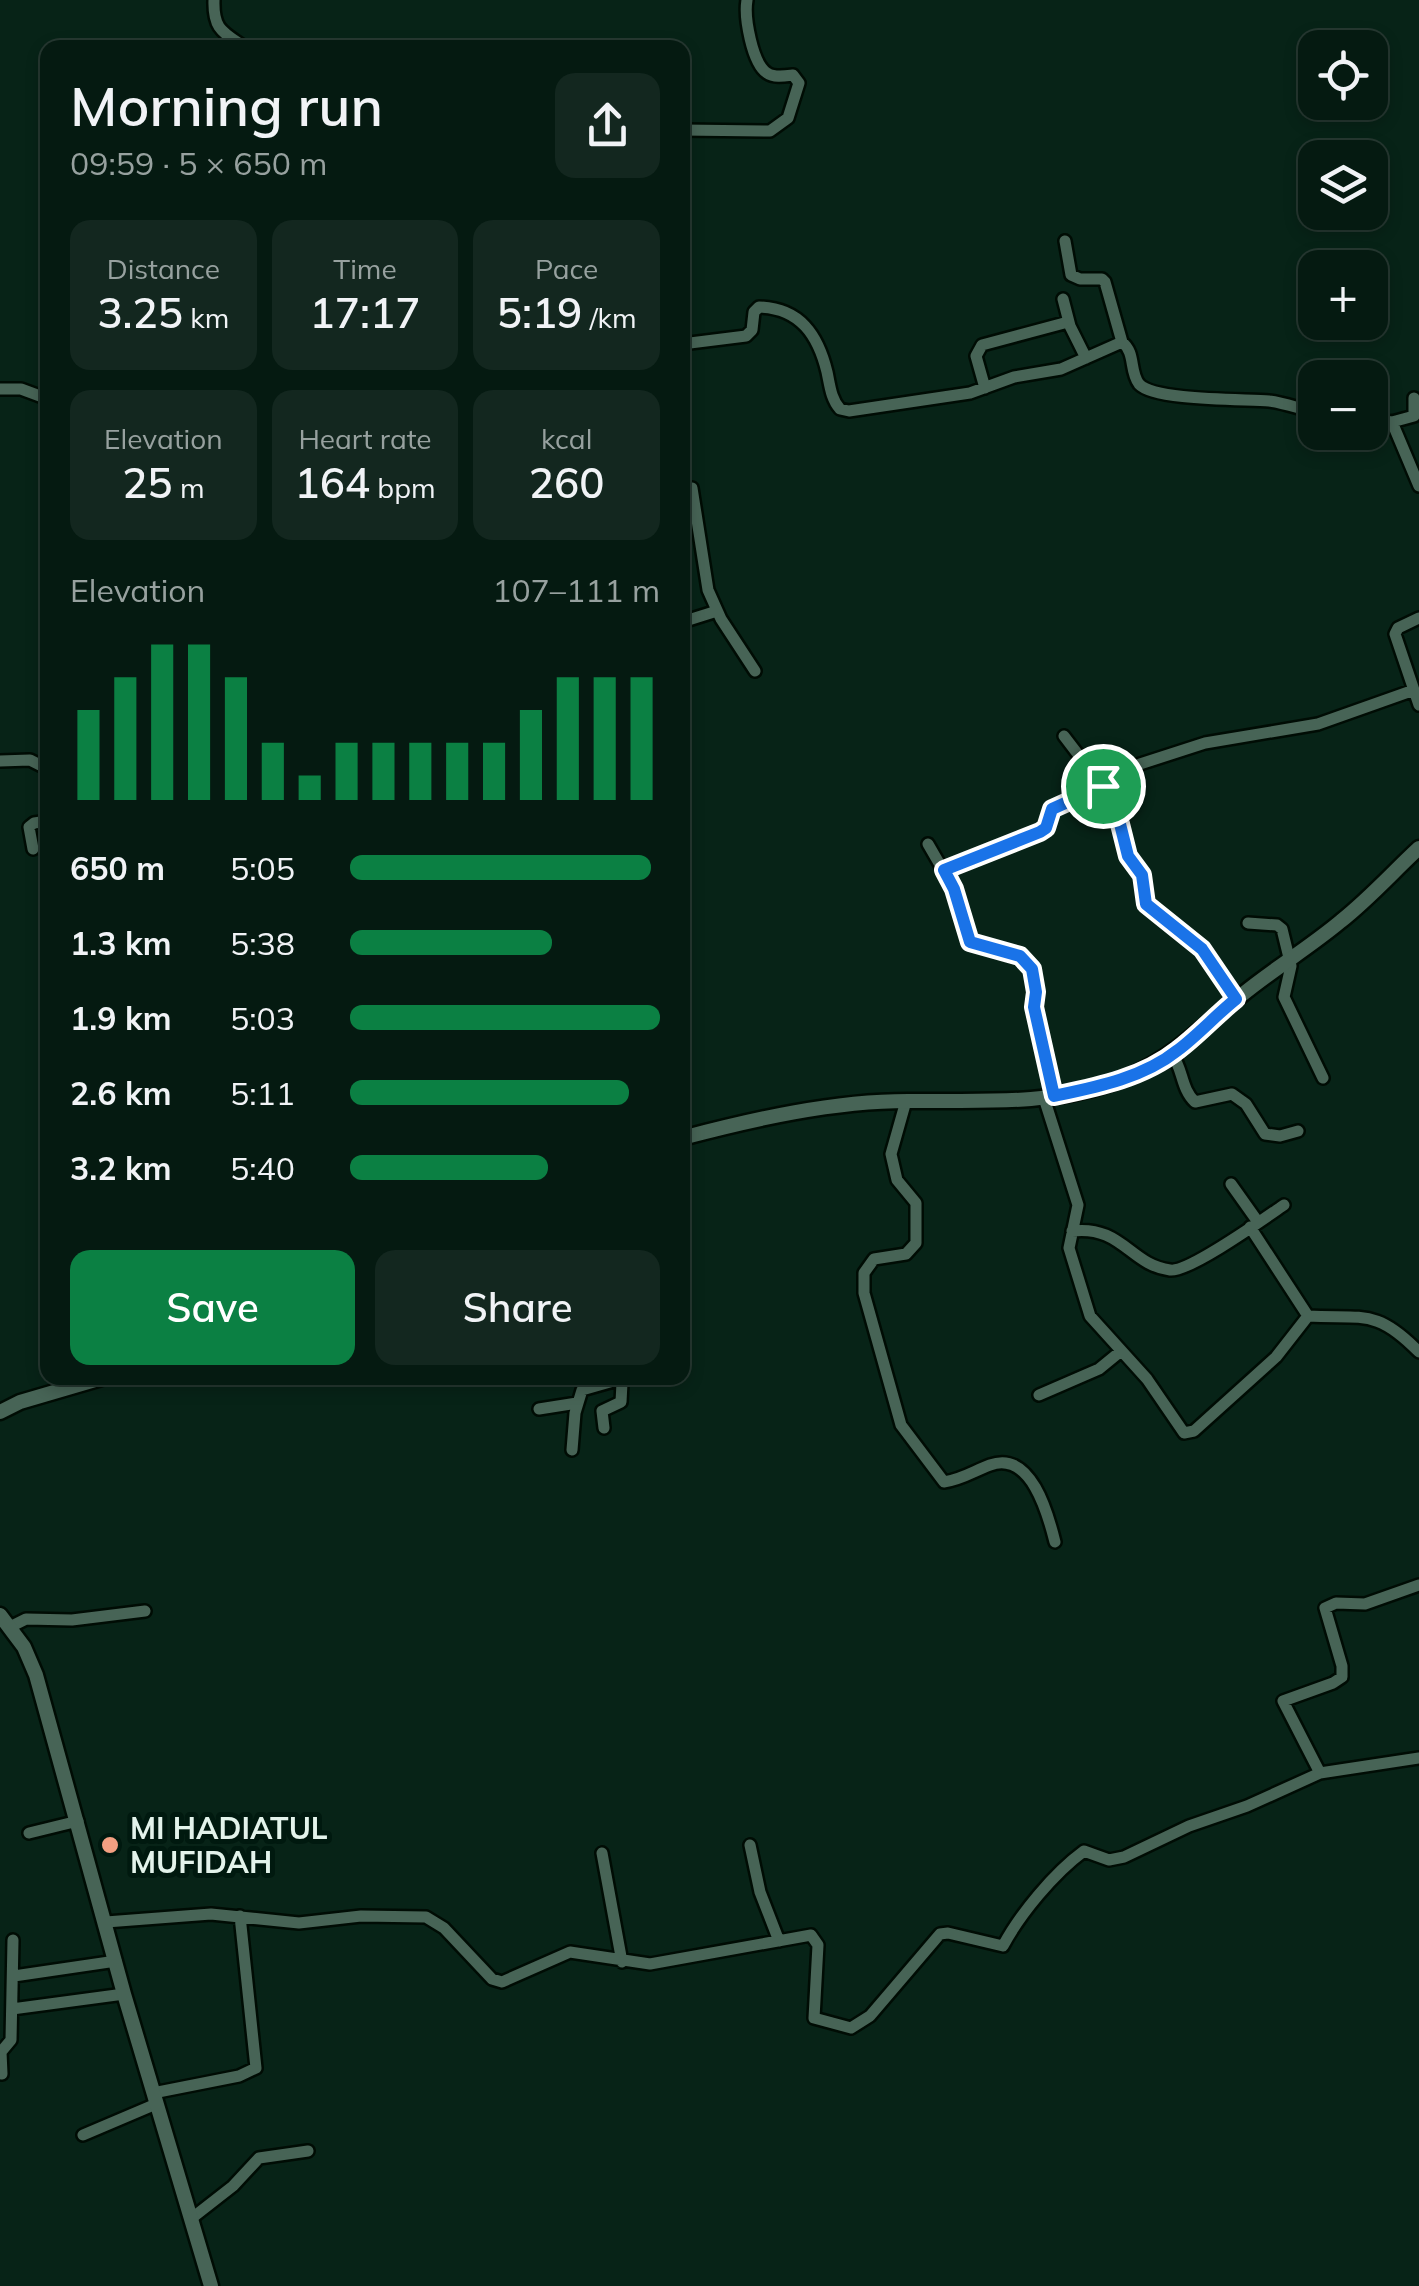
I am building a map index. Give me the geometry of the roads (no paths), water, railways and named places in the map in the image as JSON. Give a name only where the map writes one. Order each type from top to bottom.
[{"type":"street","points":[[214,0],[217,26],[235,40]]},
{"type":"street","points":[[690,130],[770,132],[788,118],[800,83],[792,75],[775,76],[762,68],[748,32],[747,0]]},
{"type":"street","points":[[1065,241],[1071,275],[1105,282],[1122,342],[1128,347],[1136,378],[1146,388],[1206,400],[1271,401],[1298,408]]},
{"type":"street","points":[[1063,299],[1068,322],[1086,358]]},
{"type":"street","points":[[690,343],[746,336],[752,330],[754,310],[762,306],[790,314],[808,326],[840,410],[986,388],[1014,377],[1061,369],[1122,342]]},
{"type":"street","points":[[986,388],[976,356],[982,345],[1068,322]]},
{"type":"street","points":[[0,389],[40,396]]},
{"type":"street","points":[[34,393],[40,391]]},
{"type":"street","points":[[1388,421],[1414,416],[1414,398]]},
{"type":"street","points":[[1392,422],[1418,483]]},
{"type":"street","points":[[692,488],[708,590],[755,671]]},
{"type":"street","points":[[690,619],[717,610]]},
{"type":"street","points":[[1419,618],[1398,628],[1396,634],[1419,705]]},
{"type":"street","points":[[944,870],[1040,832],[1046,828],[1052,809],[1140,764],[1205,742],[1318,724],[1414,690]]},
{"type":"street","points":[[1064,736],[1103,786],[1120,824],[1128,856],[1142,875],[1146,904],[1202,949],[1236,999]]},
{"type":"street","points":[[0,761],[40,764]]},
{"type":"street","points":[[34,850],[29,827],[40,822]]},
{"type":"street","points":[[928,844],[954,889],[970,942],[1020,956],[1032,969],[1034,1007],[1049,1097],[1078,1205],[1069,1248],[1073,1268],[1090,1316],[1147,1379],[1176,1425],[1189,1433],[1276,1357],[1308,1316]]},
{"type":"street","points":[[690,1136],[796,1114],[906,1100],[962,1103],[1049,1097],[1109,1084],[1172,1054],[1236,999],[1342,921],[1419,848]]},
{"type":"street","points":[[1248,923],[1280,926],[1291,966],[1284,997],[1323,1078]]},
{"type":"street","points":[[1172,1054],[1182,1072],[1184,1087],[1196,1102],[1232,1094],[1246,1104],[1265,1134],[1280,1136],[1298,1131]]},
{"type":"street","points":[[906,1100],[891,1154],[897,1180],[916,1204],[916,1243],[906,1254],[874,1259],[864,1273],[864,1293],[901,1425],[944,1482],[1001,1463],[1030,1479],[1055,1542]]},
{"type":"street","points":[[1231,1184],[1308,1316]]},
{"type":"street","points":[[1072,1231],[1100,1230],[1154,1265],[1170,1270],[1196,1263],[1284,1205]]},
{"type":"street","points":[[1308,1316],[1378,1319],[1400,1332],[1419,1352]]},
{"type":"street","points":[[1039,1395],[1099,1368],[1121,1351]]},
{"type":"street","points":[[0,1412],[78,1385]]},
{"type":"street","points":[[572,1450],[577,1404],[582,1390],[593,1385]]},
{"type":"street","points":[[604,1428],[602,1411],[622,1402],[622,1385]]},
{"type":"street","points":[[539,1409],[577,1404]]},
{"type":"street","points":[[1320,1773],[1283,1701],[1342,1677],[1325,1608],[1336,1602],[1365,1604],[1419,1584]]},
{"type":"street","points":[[10,1627],[26,1619],[72,1620],[145,1612]]},
{"type":"street","points":[[0,1615],[24,1647],[36,1675],[210,2286]]},
{"type":"street","points":[[106,1922],[179,1916],[240,1916],[299,1924],[361,1916],[431,1918],[499,1982],[570,1952],[622,1962],[668,1963],[812,1936],[816,1938],[814,2018],[851,2028],[870,2016],[940,1934],[1003,1946],[1011,1930],[1056,1876],[1084,1851],[1090,1850],[1106,1860],[1124,1858],[1189,1826],[1247,1806],[1320,1773],[1419,1758]]},
{"type":"street","points":[[29,1833],[78,1821]]},
{"type":"street","points":[[750,1845],[754,1873],[780,1941]]},
{"type":"street","points":[[602,1853],[622,1962]]},
{"type":"street","points":[[83,2134],[154,2098],[256,2068],[240,1916]]},
{"type":"street","points":[[2,2074],[1,2052],[11,2040],[13,1940]]},
{"type":"street","points":[[14,1976],[116,1960]]},
{"type":"street","points":[[12,2009],[124,1994]]},
{"type":"street","points":[[192,2218],[233,2186],[259,2158],[308,2151]]},
{"type":"place","name":"MI HADIATUL MUFIDAH","points":[[110,1845]]}]
